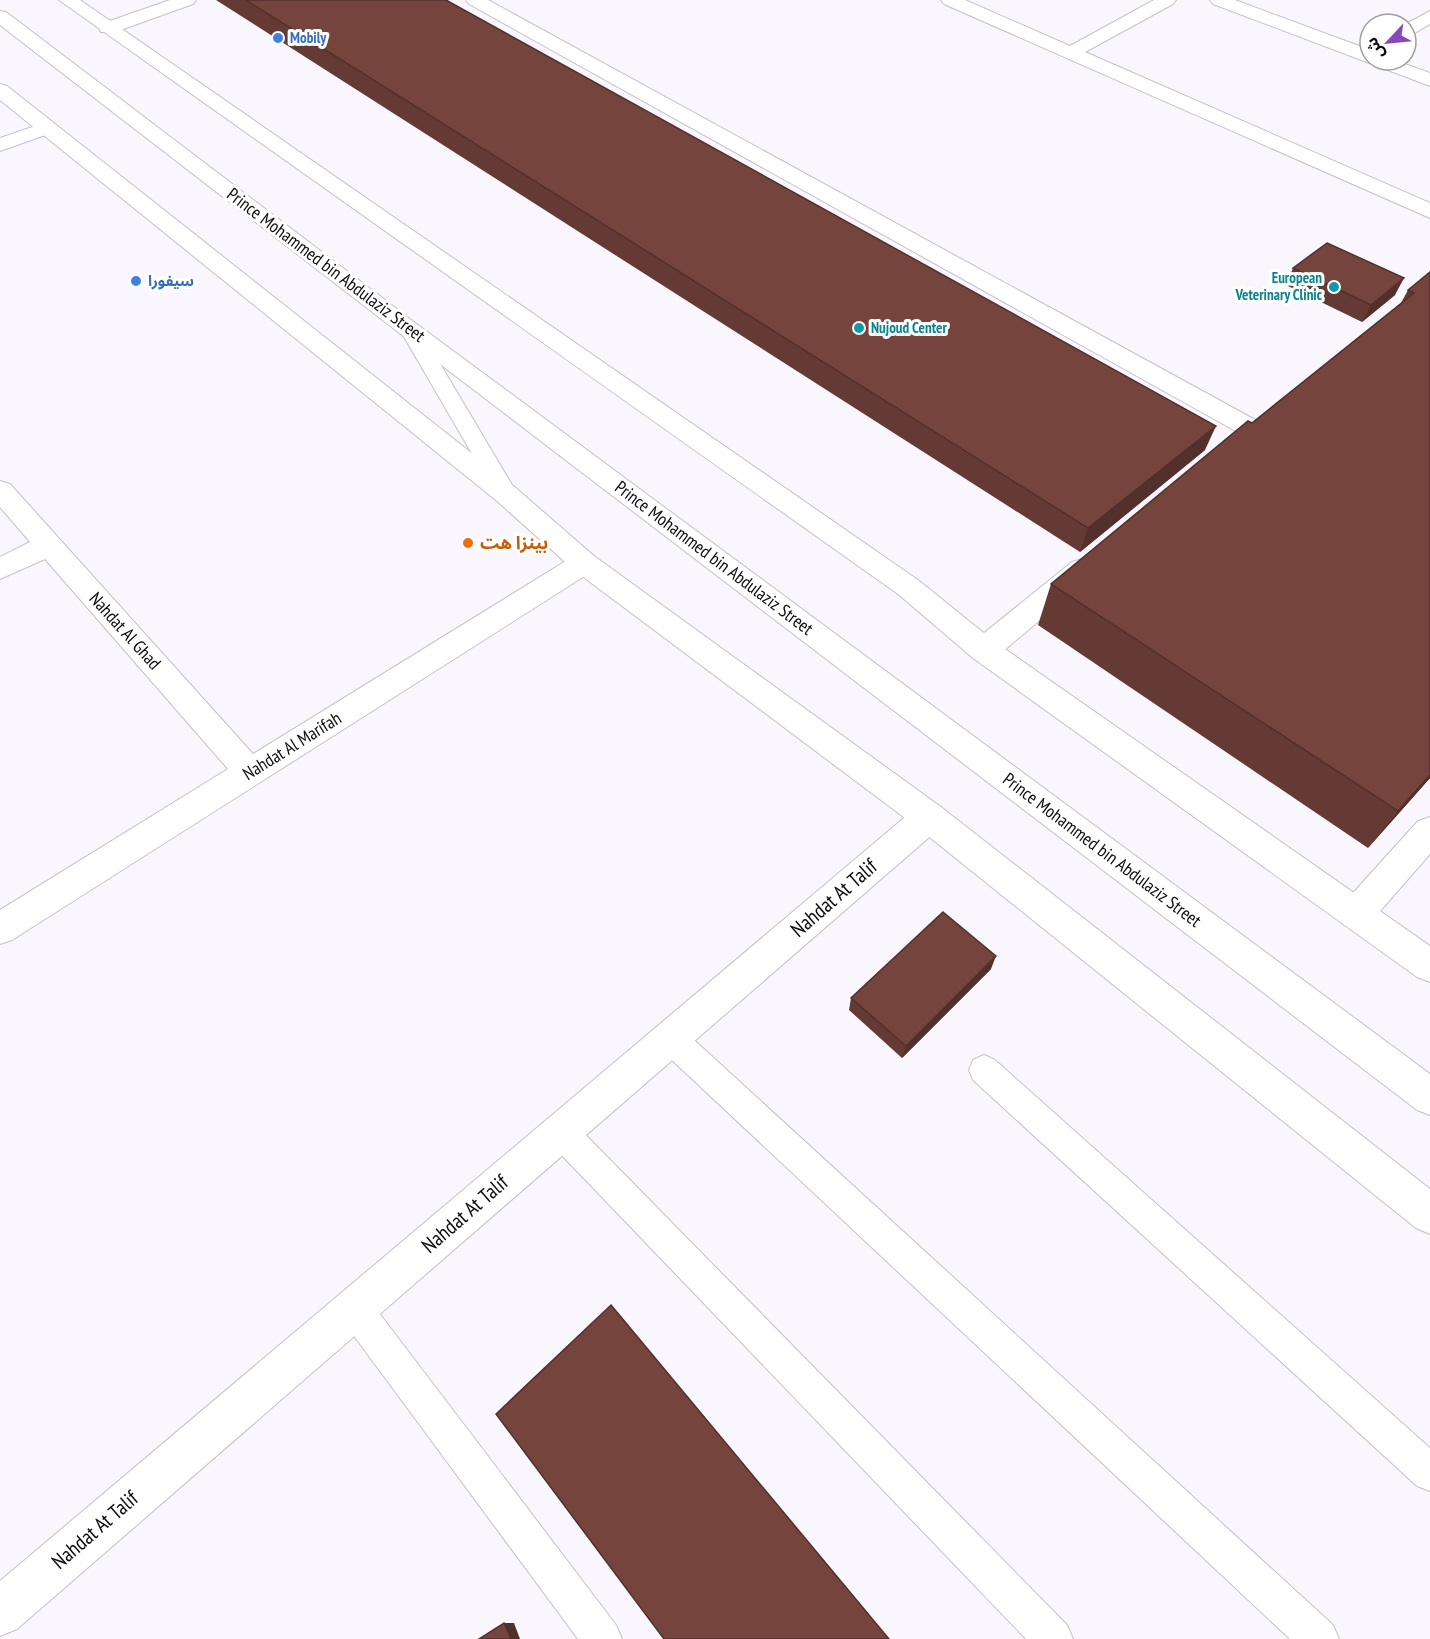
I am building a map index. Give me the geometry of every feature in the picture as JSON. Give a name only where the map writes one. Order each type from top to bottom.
[{"type":"main road","points":[[68,0],[908,587],[984,650],[1430,966]]},
{"type":"main road","points":[[108,28],[187,0]]},
{"type":"main road","points":[[475,0],[1250,428]]},
{"type":"main road","points":[[950,0],[1430,211]]},
{"type":"main road","points":[[1070,53],[1167,0]]},
{"type":"main road","points":[[1219,0],[1358,53]]},
{"type":"main road","name":"Prince Mohammed bin Abdulaziz Street","points":[[0,15],[410,330],[1430,1097]]},
{"type":"main road","points":[[1409,72],[1430,80]]},
{"type":"main road","points":[[0,90],[507,495],[584,562],[929,817],[1430,1215]]},
{"type":"main road","points":[[0,145],[47,128]]},
{"type":"main road","name":"Nahdat Al Ghad","points":[[5,504],[48,545],[250,772]]},
{"type":"main road","points":[[0,569],[48,545]]},
{"type":"main road","points":[[984,650],[1103,551]]},
{"type":"main road","name":"Nahdat Al Marifah","points":[[0,929],[584,562]]},
{"type":"main road","name":"Nahdat At Talif","points":[[0,1612],[929,817]]},
{"type":"main road","points":[[1356,914],[1430,831]]},
{"type":"lane","points":[[410,330],[507,495]]},
{"type":"lane","points":[[670,1038],[1319,1639]]},
{"type":"lane","points":[[984,1070],[1430,1473]]},
{"type":"lane","points":[[561,1132],[1053,1639]]},
{"type":"lane","points":[[355,1309],[602,1639]]},
{"type":"building","name":"Nujoud Center","points":[[246,0],[446,0],[1216,426],[1088,528]]},
{"type":"building","points":[[1327,243],[1404,278],[1371,305],[1293,268]]},
{"type":"building","points":[[1430,272],[1430,775],[1398,811],[1051,584],[1248,421],[1252,423],[1414,293],[1408,290]]},
{"type":"building","points":[[943,912],[996,956],[906,1046],[851,998]]},
{"type":"building","points":[[611,1305],[889,1639],[664,1639],[496,1414]]},
{"type":"building","points":[[504,1623],[511,1639],[479,1639]]},
{"type":"place","name":"Mobily","points":[[278,38]]},
{"type":"place","name":"سيفورا","points":[[136,281]]},
{"type":"place","name":"European Veterinary Clinic","points":[[1334,287]]},
{"type":"place","name":"Nujoud Center","points":[[859,328]]},
{"type":"place","name":"بينزا هت","points":[[468,543]]}]
